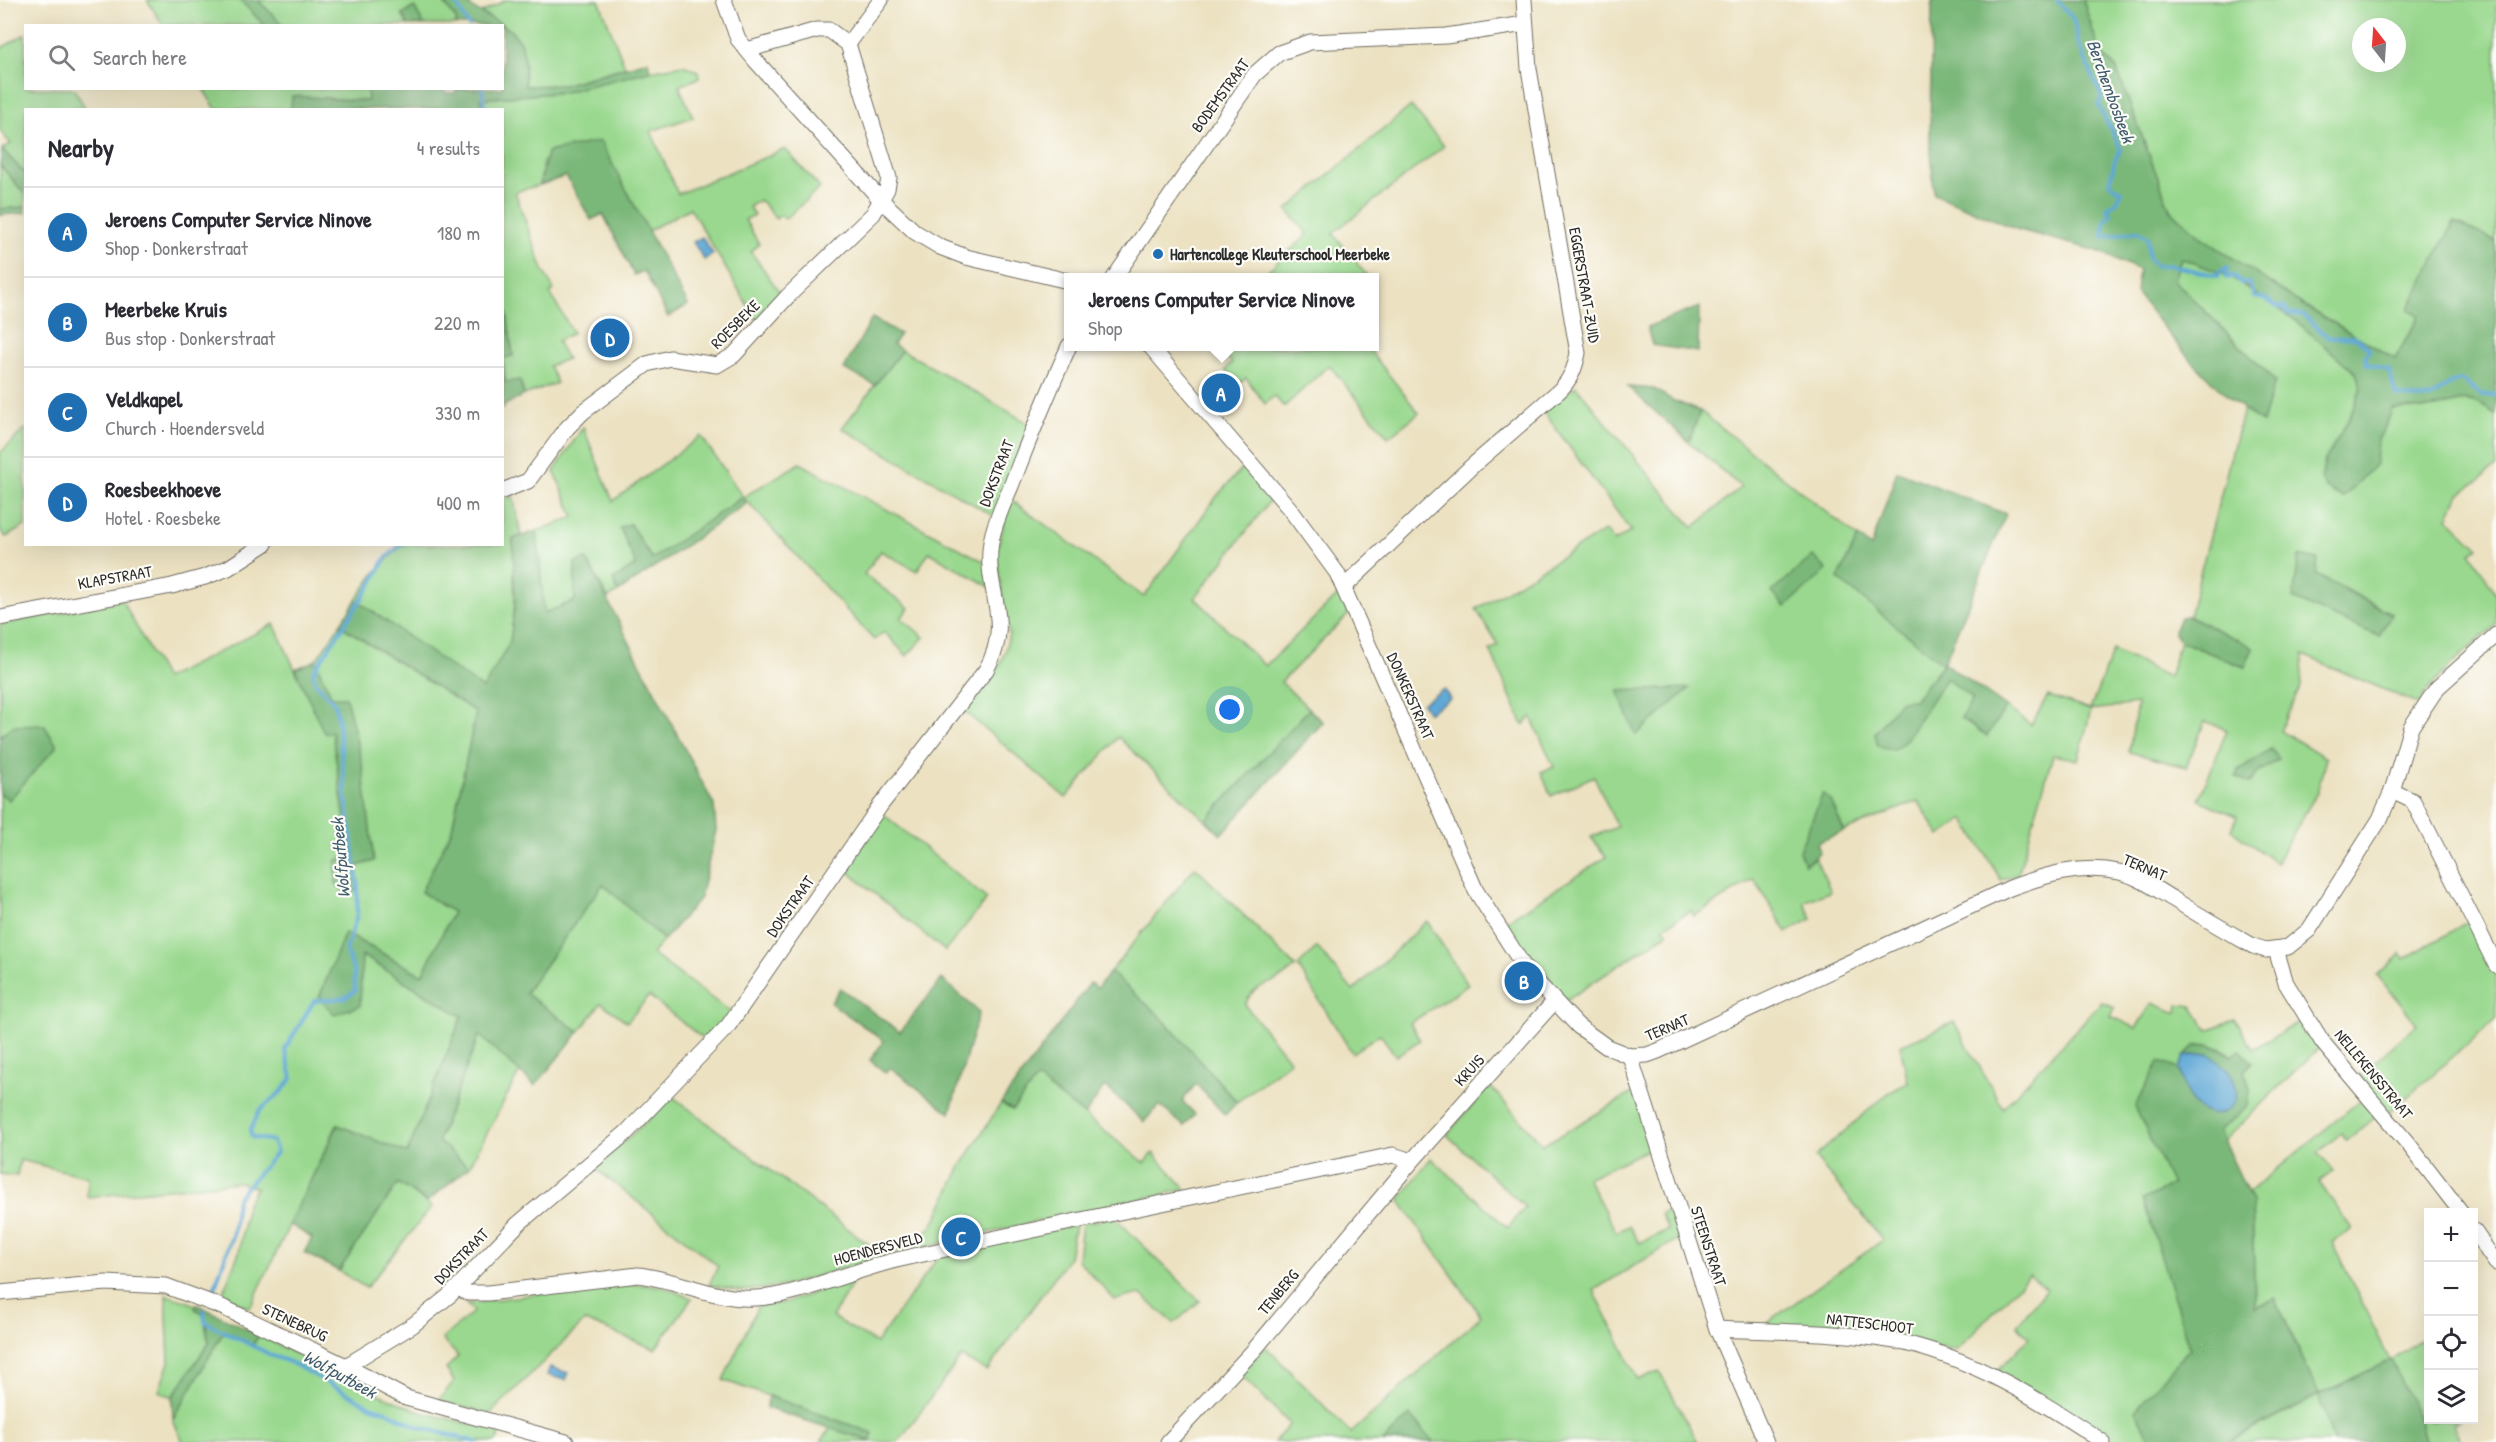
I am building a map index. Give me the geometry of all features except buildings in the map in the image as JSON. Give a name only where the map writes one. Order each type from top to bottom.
[{"type":"street","points":[[724,0],[738,39],[747,50],[880,199],[915,232],[940,247],[966,257],[1064,280]]},
{"type":"street","points":[[747,50],[817,30],[829,30],[848,44],[881,0]]},
{"type":"street","name":"EGGERSTRAAT-ZUID","points":[[1344,587],[1471,467],[1560,390],[1569,381],[1575,368],[1578,353],[1529,69],[1524,0]]},
{"type":"street","name":"BODEMSTRAAT","points":[[1117,273],[1255,74],[1279,54],[1310,42],[1446,36],[1525,24]]},
{"type":"street","name":"ROESBEKE","points":[[507,490],[534,476],[556,440],[584,412],[647,364],[670,358],[704,365],[725,362],[796,288],[873,214],[887,189],[889,178],[848,44]]},
{"type":"street","name":"DOKSTRAAT","points":[[346,1365],[413,1325],[458,1288],[518,1224],[626,1133],[728,1026],[880,806],[986,670],[998,647],[1000,624],[990,563],[991,541],[1037,417],[1067,351]]},
{"type":"street","name":"DONKERSTRAAT","points":[[1154,351],[1314,538],[1344,587],[1476,891],[1526,970],[1553,1003],[1578,1026],[1606,1047],[1630,1056]]},
{"type":"street","name":"KLAPSTRAAT","points":[[0,618],[172,586],[205,577],[228,568],[262,546]]},
{"type":"street","points":[[2276,950],[2288,947],[2309,930],[2380,819],[2392,791],[2411,727],[2437,688],[2496,635]]},
{"type":"street","points":[[2392,791],[2413,801],[2496,965]]},
{"type":"street","name":"TERNAT","points":[[1630,1056],[1647,1055],[1658,1051],[2010,888],[2069,870],[2094,869],[2120,872],[2155,889],[2253,946],[2276,950]]},
{"type":"street","name":"NELLEKENSSTRAAT","points":[[2276,950],[2286,983],[2323,1043],[2410,1146],[2458,1208]]},
{"type":"street","name":"KRUIS","points":[[1412,1161],[1553,1003]]},
{"type":"street","name":"STEENSTRAAT","points":[[1630,1056],[1717,1329],[1766,1442]]},
{"type":"street","name":"HOENDERSVELD","points":[[458,1288],[468,1293],[488,1293],[638,1275],[662,1278],[744,1299],[760,1297],[781,1294],[898,1259],[1393,1155],[1412,1161]]},
{"type":"street","name":"TENBERG","points":[[1168,1442],[1254,1350],[1412,1161]]},
{"type":"street","points":[[2478,1237],[2496,1263]]},
{"type":"street","name":"STENEBRUG","points":[[0,1293],[106,1283],[166,1286],[214,1303],[346,1365],[406,1398],[566,1442]]},
{"type":"street","name":"NATTESCHOOT","points":[[1717,1329],[1853,1336],[1895,1342],[1943,1354],[1992,1376],[2103,1442]]},
{"type":"green space","points":[[147,0],[240,0],[263,24],[162,24]]},
{"type":"green space","points":[[240,0],[258,0],[282,24],[263,24]]},
{"type":"green space","points":[[258,0],[442,0],[456,19],[456,24],[423,24],[415,7],[402,14],[407,24],[282,24]]},
{"type":"green space","points":[[442,0],[464,0],[471,7],[500,24],[456,24],[456,19]]},
{"type":"green space","points":[[506,0],[599,0],[625,67],[563,85],[525,86],[523,58],[518,40],[504,24],[481,13]]},
{"type":"green space","points":[[1932,0],[2083,0],[2100,53],[2116,68],[2170,210],[2204,239],[2303,305],[2395,359],[2419,316],[2408,310],[2454,222],[2496,241],[2496,415],[2476,402],[2468,401],[2437,408],[2392,409],[2378,440],[2376,464],[2343,498],[2326,488],[2321,479],[2325,460],[2350,417],[2361,388],[2356,373],[2295,320],[2229,276],[2181,258],[2174,280],[2275,381],[2262,422],[2243,409],[2209,379],[2163,328],[2136,292],[2139,270],[2101,252],[2016,229],[1934,194],[1930,137]]},
{"type":"green space","points":[[2083,0],[2496,0],[2496,241],[2455,222],[2409,310],[2419,316],[2395,359],[2303,305],[2204,239],[2170,210],[2116,68],[2100,53]]},
{"type":"green space","points":[[415,7],[423,24],[407,24],[402,14]]},
{"type":"green space","points":[[504,26],[517,38],[522,47],[525,86],[563,85],[648,61],[650,71],[564,92],[481,99],[482,108],[291,108],[292,96],[368,101],[367,90],[444,90],[445,93],[456,93],[456,90],[504,90]]},
{"type":"green space","points":[[24,35],[24,90],[75,90],[85,108],[24,108],[24,173],[2,149],[11,144],[0,131],[0,49]]},
{"type":"green space","points":[[683,65],[698,71],[699,78],[679,86],[693,117],[651,131],[678,194],[785,149],[820,188],[785,219],[781,215],[776,219],[760,200],[749,207],[754,215],[745,220],[759,244],[751,252],[781,294],[757,321],[690,208],[648,231],[600,142],[543,162],[540,185],[515,192],[543,270],[554,290],[550,293],[573,333],[557,341],[567,359],[549,366],[557,383],[524,395],[520,380],[505,383],[504,370],[504,358],[513,356],[504,293],[504,108],[482,108],[481,99],[564,92],[633,74]]},
{"type":"green space","points":[[204,90],[367,90],[368,101],[292,96],[291,108],[215,108]]},
{"type":"green space","points":[[1411,106],[1444,146],[1333,233],[1365,273],[1265,273],[1308,234],[1287,210]]},
{"type":"green space","points":[[600,141],[688,305],[668,317],[644,271],[634,275],[603,214],[591,220],[566,176],[540,185],[547,152]]},
{"type":"green space","points":[[2,149],[24,173],[24,193],[0,165]]},
{"type":"green space","points":[[0,165],[24,193],[24,207],[0,209]]},
{"type":"green space","points":[[24,207],[24,213],[0,215],[0,209]]},
{"type":"green space","points":[[2181,257],[2229,276],[2295,320],[2356,373],[2361,387],[2350,417],[2325,460],[2374,447],[2391,409],[2436,408],[2468,401],[2485,407],[2496,415],[2496,467],[2458,496],[2448,518],[2479,548],[2471,553],[2496,594],[2496,625],[2444,672],[2418,704],[2303,655],[2301,686],[2280,730],[2326,758],[2317,793],[2276,863],[2232,830],[2237,816],[2199,800],[2227,730],[2205,721],[2186,767],[2129,752],[2137,704],[2091,710],[2078,760],[2053,755],[2018,874],[2001,880],[1964,819],[1940,836],[1918,801],[1844,831],[1831,801],[1805,864],[1815,858],[1831,891],[1804,902],[1812,919],[1787,932],[1754,879],[1694,916],[1691,911],[1663,927],[1668,933],[1565,1001],[1536,969],[1505,922],[1606,857],[1591,837],[1617,827],[1594,776],[1551,796],[1541,772],[1554,767],[1531,717],[1523,725],[1490,650],[1498,645],[1476,609],[1606,530],[1614,542],[1631,531],[1543,411],[1576,386],[1693,528],[1741,487],[1689,442],[1700,411],[1858,537],[1838,579],[1944,663],[1914,700],[1905,741],[1946,677],[1973,699],[1987,736],[2006,707],[2031,725],[2048,696],[2090,710],[2113,650],[2169,677],[2180,641],[2244,667],[2253,648],[2189,616],[2243,410],[2261,421],[2275,381],[2173,280]],"holes":[[[2318,560],[2316,574],[2391,613],[2379,636],[2293,599]],[[2271,749],[2278,759],[2258,773]]]},
{"type":"green space","points":[[504,293],[513,356],[504,358]]},
{"type":"green space","points":[[1699,307],[1698,352],[1652,345],[1647,327]]},
{"type":"green space","points":[[872,318],[900,334],[893,344],[902,350],[875,385],[844,369]]},
{"type":"green space","points":[[902,350],[1030,424],[995,517],[842,428]]},
{"type":"green space","points":[[1220,351],[1370,351],[1419,413],[1388,437],[1329,365],[1284,407],[1274,396],[1265,404],[1246,378],[1239,384],[1225,370],[1232,363]]},
{"type":"green space","points":[[504,370],[505,382],[520,380],[524,395],[504,408]]},
{"type":"green space","points":[[1628,387],[1654,389],[1672,400],[1700,411],[1689,442]]},
{"type":"green space","points":[[583,427],[613,501],[701,436],[743,497],[652,560],[630,524],[620,528],[636,565],[613,580],[618,592],[608,598],[587,560],[575,564],[575,601],[544,613],[537,531],[574,517],[554,471]]},
{"type":"green space","points":[[24,430],[24,527],[6,537],[0,530],[0,453]]},
{"type":"green space","points":[[800,463],[987,563],[990,587],[929,552],[917,571],[881,551],[864,574],[909,608],[901,618],[924,637],[907,656],[884,632],[874,640],[743,497]]},
{"type":"green space","points":[[1245,465],[1272,498],[1195,598],[1265,666],[1340,593],[1349,614],[1281,682],[1323,722],[1221,835],[1118,737],[1066,798],[964,711],[997,670],[1005,652],[1009,634],[996,554],[1010,499],[1144,597],[1217,496]]},
{"type":"green space","points":[[1897,471],[2006,514],[1944,663],[2006,707],[1987,736],[1961,718],[1973,699],[1946,678],[1905,741],[1894,750],[1878,746],[1875,733],[1900,701],[1914,700],[1943,664],[1838,579],[1858,537],[1871,547]]},
{"type":"green space","points":[[513,496],[521,536],[513,539],[515,603],[510,642],[483,689],[356,600],[377,570],[401,546],[504,546],[504,499]]},
{"type":"green space","points":[[743,497],[746,504],[618,592],[613,580],[636,565],[620,528],[630,524],[652,559]]},
{"type":"green space","points":[[537,531],[544,613],[575,601],[575,563],[586,559],[714,805],[716,830],[700,898],[664,940],[603,884],[525,993],[579,1032],[535,1086],[479,1035],[438,1141],[469,1167],[427,1202],[398,1183],[339,1271],[304,1253],[312,1238],[289,1224],[338,1125],[407,1153],[462,1016],[362,955],[360,1006],[334,1014],[319,998],[345,933],[422,975],[453,912],[421,892],[452,829],[476,712],[340,625],[356,600],[483,689],[510,642],[515,603],[513,539]]},
{"type":"green space","points":[[1813,556],[1827,570],[1785,607],[1772,592]]},
{"type":"green space","points":[[2299,556],[2318,560],[2316,574],[2391,614],[2379,636],[2293,599]]},
{"type":"green space","points":[[122,600],[165,679],[274,624],[324,732],[332,732],[350,855],[357,866],[374,861],[332,697],[315,661],[340,625],[476,712],[452,829],[421,892],[453,912],[422,975],[345,933],[319,998],[361,955],[462,1016],[407,1154],[337,1125],[250,1308],[222,1295],[239,1252],[247,1203],[256,1188],[239,1182],[87,1197],[88,1177],[20,1160],[17,1176],[0,1174],[0,793],[9,799],[13,726],[0,736],[0,625]]},
{"type":"green space","points":[[2189,616],[2253,647],[2245,667],[2180,641],[2174,632],[2180,617]]},
{"type":"green space","points":[[315,661],[332,697],[346,697],[362,763],[374,861],[357,866],[357,891],[343,891],[336,883],[336,861],[350,854],[332,732],[324,733],[295,669]]},
{"type":"green space","points":[[1690,688],[1636,735],[1618,691]]},
{"type":"green space","points":[[1309,709],[1323,722],[1221,835],[1206,820]]},
{"type":"green space","points":[[44,725],[57,746],[9,800],[0,793],[0,736],[13,726]]},
{"type":"green space","points":[[2271,749],[2278,759],[2258,773],[2250,783],[2236,777],[2238,770]]},
{"type":"green space","points":[[1823,793],[1831,801],[1844,831],[1817,843],[1820,852],[1805,864],[1799,851]]},
{"type":"green space","points":[[883,814],[987,899],[945,951],[846,870]]},
{"type":"green space","points":[[1195,867],[1296,967],[1281,978],[1255,991],[1245,1005],[1290,1061],[1237,1102],[1161,1017],[1110,972]]},
{"type":"green space","points":[[603,883],[664,940],[652,954],[733,1014],[707,1042],[649,996],[627,1022],[601,1003],[579,1032],[525,994]]},
{"type":"green space","points":[[1427,921],[1468,985],[1410,1023],[1420,1040],[1396,1056],[1380,1034],[1352,1053],[1298,966],[1317,947],[1353,991]]},
{"type":"green space","points":[[2469,921],[2496,973],[2496,1019],[2390,1112],[2358,1077],[2417,1024],[2377,975],[2401,954],[2404,959]]},
{"type":"green space","points":[[1110,972],[1161,1017],[1237,1102],[1225,1115],[1196,1084],[1182,1101],[1195,1114],[1184,1126],[1159,1105],[1144,1122],[1105,1086],[1085,1115],[1037,1079],[1012,1110],[1001,1103],[1090,983],[1097,988]]},
{"type":"green space","points":[[942,979],[979,1012],[950,1113],[891,1068],[886,1073],[870,1060],[884,1041],[831,1003],[840,988],[900,1032]]},
{"type":"green space","points":[[2102,1002],[2115,1008],[2111,1016],[2136,1028],[2152,1003],[2177,1013],[2178,1004],[2192,1006],[2208,1030],[2235,1019],[2253,1049],[2301,1021],[2321,1047],[2223,1141],[2219,1131],[2250,1089],[2241,1065],[2224,1050],[2210,1045],[2196,1046],[2190,1050],[2179,1069],[2159,1062],[2172,1185],[2144,1200],[2190,1348],[2135,1410],[2151,1442],[2112,1442],[2060,1409],[1995,1373],[2029,1338],[2017,1325],[2046,1289],[2029,1275],[1956,1351],[1894,1337],[1761,1327],[1883,1240],[1815,1157],[1887,1094],[1908,1082],[1900,1045],[1954,1022],[2003,1108]]},
{"type":"green space","points":[[479,1035],[520,1071],[469,1167],[438,1141]]},
{"type":"green space","points":[[2210,1044],[2232,1056],[2240,1050],[2252,1062],[2244,1070],[2250,1089],[2248,1106],[2219,1131],[2252,1202],[2255,1307],[2275,1298],[2319,1395],[2391,1360],[2420,1421],[2425,1442],[2334,1442],[2318,1395],[2228,1442],[2151,1442],[2135,1410],[2190,1348],[2143,1200],[2172,1185],[2135,1107],[2159,1062],[2179,1069],[2187,1093],[2209,1054],[2185,1056],[2194,1046]]},
{"type":"green space","points":[[1037,1078],[1145,1163],[1153,1153],[1186,1189],[883,1256],[785,1286],[741,1291],[709,1285],[718,1266],[595,1168],[673,1097],[871,1246],[882,1250],[924,1233],[933,1225],[961,1166],[1001,1103],[1012,1110]]},
{"type":"green space","points":[[1489,1085],[1543,1145],[1634,1092],[1651,1148],[1587,1178],[1616,1232],[1629,1226],[1639,1243],[1668,1230],[1661,1214],[1673,1208],[1682,1237],[1594,1290],[1638,1380],[1659,1371],[1698,1442],[1433,1442],[1410,1415],[1383,1442],[1274,1442],[1290,1424],[1239,1373],[1266,1347],[1351,1433],[1481,1316],[1399,1200],[1431,1158],[1508,1228],[1525,1207],[1447,1135]]},
{"type":"green space","points":[[2363,1098],[2378,1115],[2347,1141],[2341,1133],[2318,1153],[2333,1171],[2319,1182],[2352,1229],[2332,1242],[2390,1360],[2319,1395],[2275,1298],[2255,1307],[2252,1202],[2248,1193]]},
{"type":"green space","points":[[398,1182],[432,1207],[366,1288],[339,1271]]},
{"type":"green space","points":[[1114,1217],[1200,1301],[1174,1323],[1140,1294],[1115,1300],[1078,1260],[1082,1223]]},
{"type":"green space","points":[[1075,1225],[1069,1257],[987,1371],[961,1357],[898,1442],[821,1442],[831,1427],[869,1441],[872,1433],[723,1380],[758,1306],[787,1302],[856,1278],[832,1317],[876,1343],[942,1252]]},
{"type":"green space","points":[[627,1284],[660,1286],[692,1298],[655,1349],[585,1321],[490,1414],[438,1401],[454,1381],[446,1369],[458,1356],[442,1339],[474,1311],[466,1304],[591,1286]]},
{"type":"green space","points":[[166,1295],[189,1302],[200,1309],[209,1343],[172,1397],[159,1391],[169,1362]]},
{"type":"green space","points":[[196,1304],[259,1335],[253,1345],[224,1331],[173,1420],[172,1397],[209,1343],[204,1313],[195,1309]]},
{"type":"green space","points":[[224,1331],[253,1345],[259,1335],[348,1381],[424,1413],[501,1431],[496,1442],[183,1442],[173,1420]]},
{"type":"green space","points":[[2424,1337],[2424,1424],[2452,1424],[2461,1442],[2425,1442],[2420,1421],[2390,1360]]},
{"type":"green space","points":[[2319,1395],[2334,1442],[2229,1442]]},
{"type":"green space","points":[[769,1396],[873,1433],[870,1441],[766,1408]]},
{"type":"green space","points":[[1410,1415],[1433,1442],[1383,1442]]},
{"type":"water","points":[[702,237],[713,254],[704,260],[693,242]]},
{"type":"water","points":[[1444,689],[1450,699],[1428,713],[1422,703]]},
{"type":"water","points":[[2209,1054],[2226,1068],[2234,1082],[2236,1094],[2233,1104],[2227,1111],[2217,1114],[2207,1113],[2193,1103],[2185,1089],[2179,1069],[2185,1056]]},
{"type":"water","points":[[550,1367],[568,1373],[566,1380],[547,1375]]},
{"type":"waterway","name":"Wolfputbeek","points":[[454,0],[468,24]]},
{"type":"waterway","name":"Berchembosbeek","points":[[2057,0],[2073,19],[2079,45],[2102,98],[2098,105],[2121,149],[2115,160],[2110,183],[2122,192],[2116,202],[2107,208],[2111,214],[2105,222],[2103,237],[2137,231],[2148,238],[2149,259],[2157,266],[2171,265],[2218,276],[2218,273],[2228,267],[2226,278],[2234,276],[2241,283],[2250,284],[2254,297],[2266,299],[2279,308],[2284,307],[2288,313],[2303,315],[2329,338],[2356,337],[2370,350],[2365,356],[2367,364],[2389,370],[2396,395],[2428,398],[2451,383],[2461,380],[2482,395],[2496,395]]},
{"type":"waterway","name":"Wolfputbeek","points":[[482,90],[485,108]]},
{"type":"waterway","name":"Wolfputbeek","points":[[214,1290],[233,1233],[237,1198],[277,1152],[273,1141],[252,1137],[250,1131],[259,1111],[282,1091],[292,1078],[285,1049],[314,1001],[344,998],[355,991],[354,972],[346,950],[357,915],[358,884],[338,720],[335,704],[316,683],[313,672],[371,585],[385,559],[400,546]]},
{"type":"waterway","name":"Wolfputbeek","points":[[204,1311],[205,1322],[275,1357],[290,1362],[372,1407],[386,1411],[416,1426],[476,1442]]},
{"type":"place","name":"Hartencollege Kleuterschool Meerbeke","points":[[1158,254]]},
{"type":"place","name":"Roesbeekhoeve","points":[[610,338]]},
{"type":"place","name":"Jeroens Computer Service Ninove","points":[[1221,393]]},
{"type":"place","name":"Meerbeke Kruis","points":[[1524,981]]},
{"type":"place","name":"Veldkapel","points":[[961,1237]]}]
